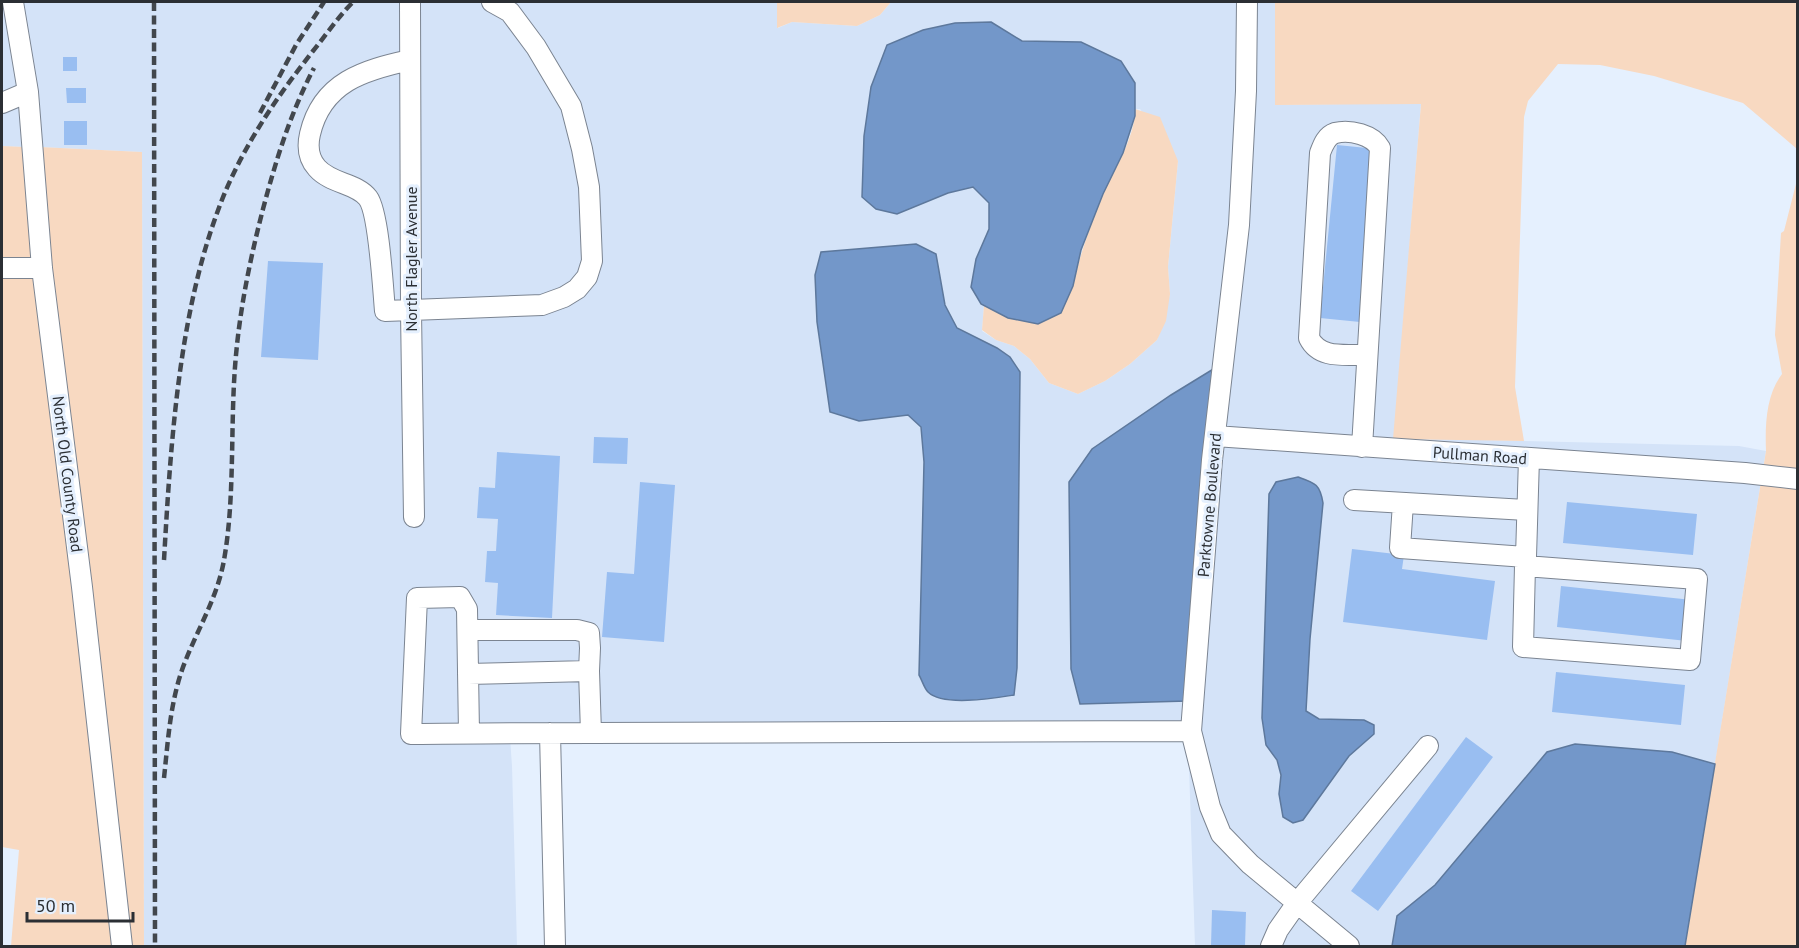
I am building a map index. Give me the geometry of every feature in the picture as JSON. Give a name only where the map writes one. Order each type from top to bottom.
[{"type":"street","name":"North Old County Road","points":[[13,2],[28,92],[42,268],[82,587],[122,946]]},
{"type":"street","name":"North Flagler Avenue","points":[[410,2],[414,517]]},
{"type":"street","points":[[410,60],[358,75],[340,85],[323,102],[312,128],[308,146],[311,159],[325,175],[362,192],[368,198],[374,218],[385,311],[543,304],[564,297],[577,289],[587,277],[592,261],[589,186],[571,106],[536,47],[510,12],[492,2]]},
{"type":"street","name":"Parktowne Boulevard","points":[[1247,2],[1246,91],[1239,225],[1215,436],[1191,731],[1210,807],[1221,834],[1250,864],[1349,946]]},
{"type":"street","points":[[2,103],[28,92]]},
{"type":"street","points":[[1362,447],[1380,148],[1376,141],[1364,134],[1335,134],[1324,141],[1320,153],[1308,338],[1319,352],[1367,355]]},
{"type":"street","points":[[2,268],[42,268]]},
{"type":"street","name":"Pullman Road","points":[[1215,436],[1745,473],[1797,479]]},
{"type":"street","points":[[1403,503],[1400,548],[1526,562],[1697,579],[1690,660],[1523,647],[1526,562],[1527,510],[1529,458]]},
{"type":"street","points":[[1354,500],[1527,510]]},
{"type":"street","points":[[469,734],[467,609],[460,597],[417,598],[411,734],[469,734],[550,733],[1191,731]]},
{"type":"street","points":[[468,630],[577,630],[589,633],[591,733]]},
{"type":"street","points":[[468,674],[589,671]]},
{"type":"street","points":[[550,733],[555,946]]},
{"type":"street","points":[[1271,946],[1278,930],[1297,903],[1428,746]]},
{"type":"shaded area","points":[[2,2],[6,2],[21,94],[25,147],[2,146]]},
{"type":"shaded area","points":[[21,2],[403,2],[403,312],[407,526],[421,524],[417,2],[777,2],[778,28],[792,22],[857,26],[880,15],[891,2],[1275,2],[1276,105],[1421,103],[1394,438],[1739,446],[1766,451],[1715,764],[1672,752],[1575,744],[1547,752],[1435,885],[1397,916],[1392,946],[1195,946],[1188,737],[850,722],[509,723],[517,946],[144,946],[142,152],[40,147]],"holes":[[[991,22],[1022,41],[1081,42],[1121,61],[1135,83],[1135,109],[1140,109],[1178,161],[1168,267],[1170,294],[1157,340],[1130,364],[1105,381],[1078,394],[1049,383],[1030,359],[1014,346],[996,340],[982,331],[984,305],[981,304],[976,259],[989,229],[989,203],[973,187],[948,193],[897,214],[862,197],[864,136],[871,87],[888,45],[923,30]],[[936,254],[945,305],[957,328],[1010,357],[1020,372],[919,675],[924,462],[921,427],[908,415],[830,412],[817,322],[815,275]],[[1214,369],[1080,704],[1071,669],[1069,557],[1092,449],[1171,395]],[[1276,482],[1310,639],[1306,711],[1319,719],[1364,720],[1374,726],[1373,734],[1349,756],[1303,820],[1279,794],[1281,775],[1262,718],[1269,494]]]},
{"type":"shaded area","points":[[777,2],[891,2],[880,15],[857,26],[792,22],[777,28]]},
{"type":"shaded area","points":[[1275,2],[1797,2],[1797,149],[1743,103],[1654,76],[1600,65],[1558,64],[1528,101],[1524,117],[1515,387],[1524,441],[1393,439],[1421,104],[1275,105]]},
{"type":"shaded area","points":[[1135,109],[1160,117],[1178,161],[1168,267],[1170,294],[1166,321],[1157,340],[1130,364],[1105,381],[1078,394],[1049,383],[1030,359],[1014,346],[996,340],[982,330],[984,305],[1008,318],[1073,286],[1082,251],[1102,196],[1128,143]]},
{"type":"shaded area","points":[[2,146],[25,147],[115,946],[11,946],[19,850],[2,847]]},
{"type":"shaded area","points":[[40,147],[142,152],[144,946],[130,946],[49,266]]},
{"type":"shaded area","points":[[1797,180],[1797,946],[1685,946],[1766,451],[1768,411],[1773,391],[1782,374],[1775,335],[1781,233],[1784,231]]},
{"type":"water","points":[[991,22],[1022,41],[1081,42],[1121,61],[1135,83],[1135,116],[1123,153],[1103,194],[1081,250],[1073,286],[1061,313],[1038,324],[1008,318],[981,304],[971,287],[976,259],[989,229],[989,203],[973,187],[948,193],[897,214],[876,209],[862,197],[864,136],[871,87],[887,45],[923,30],[955,23]]},
{"type":"water","points":[[916,244],[936,254],[945,305],[957,328],[1010,357],[1020,372],[1017,668],[1014,695],[957,700],[935,697],[928,692],[919,675],[924,462],[921,427],[908,415],[859,421],[830,412],[817,322],[815,275],[821,252]]},
{"type":"water","points":[[1215,368],[1187,701],[1080,704],[1071,669],[1069,482],[1092,449]]},
{"type":"water","points":[[1298,477],[1316,485],[1323,503],[1310,639],[1306,711],[1319,719],[1364,720],[1374,725],[1374,734],[1349,756],[1303,820],[1293,823],[1283,817],[1279,794],[1281,775],[1277,760],[1266,745],[1262,718],[1269,494],[1276,482]]},
{"type":"water","points":[[1575,744],[1672,752],[1715,764],[1685,946],[1392,946],[1397,916],[1435,885],[1547,752]]},
{"type":"building","points":[[63,57],[77,57],[77,71],[63,71]]},
{"type":"building","points":[[66,88],[86,88],[86,103],[67,103]]},
{"type":"building","points":[[64,121],[87,121],[87,145],[64,145]]},
{"type":"building","points":[[1337,145],[1377,149],[1360,322],[1320,318]]},
{"type":"building","points":[[268,261],[323,263],[318,360],[261,357]]},
{"type":"building","points":[[594,437],[628,438],[627,464],[593,463]]},
{"type":"building","points":[[497,452],[560,456],[552,618],[496,615],[498,583],[485,582],[487,551],[496,551],[498,519],[477,518],[479,487],[495,488]]},
{"type":"building","points":[[640,482],[675,485],[664,642],[602,637],[607,572],[634,574]]},
{"type":"building","points":[[1567,502],[1697,514],[1693,555],[1563,543]]},
{"type":"building","points":[[1352,549],[1404,555],[1402,569],[1495,581],[1487,640],[1343,622]]},
{"type":"building","points":[[1561,586],[1692,600],[1687,641],[1557,627]]},
{"type":"building","points":[[1556,672],[1685,685],[1681,725],[1552,712]]},
{"type":"building","points":[[1466,737],[1493,757],[1378,911],[1351,891]]},
{"type":"building","points":[[1212,910],[1246,912],[1245,946],[1211,946]]},
{"type":"railway","points":[[154,2],[155,946]]},
{"type":"railway","points":[[260,113],[296,45],[324,2]]},
{"type":"railway","points":[[164,560],[174,419],[180,372],[197,278],[210,233],[235,171],[276,100],[353,2]]},
{"type":"railway","points":[[164,778],[170,723],[178,683],[216,589],[224,560],[231,495],[235,361],[244,295],[253,252],[284,137],[314,68]]}]
